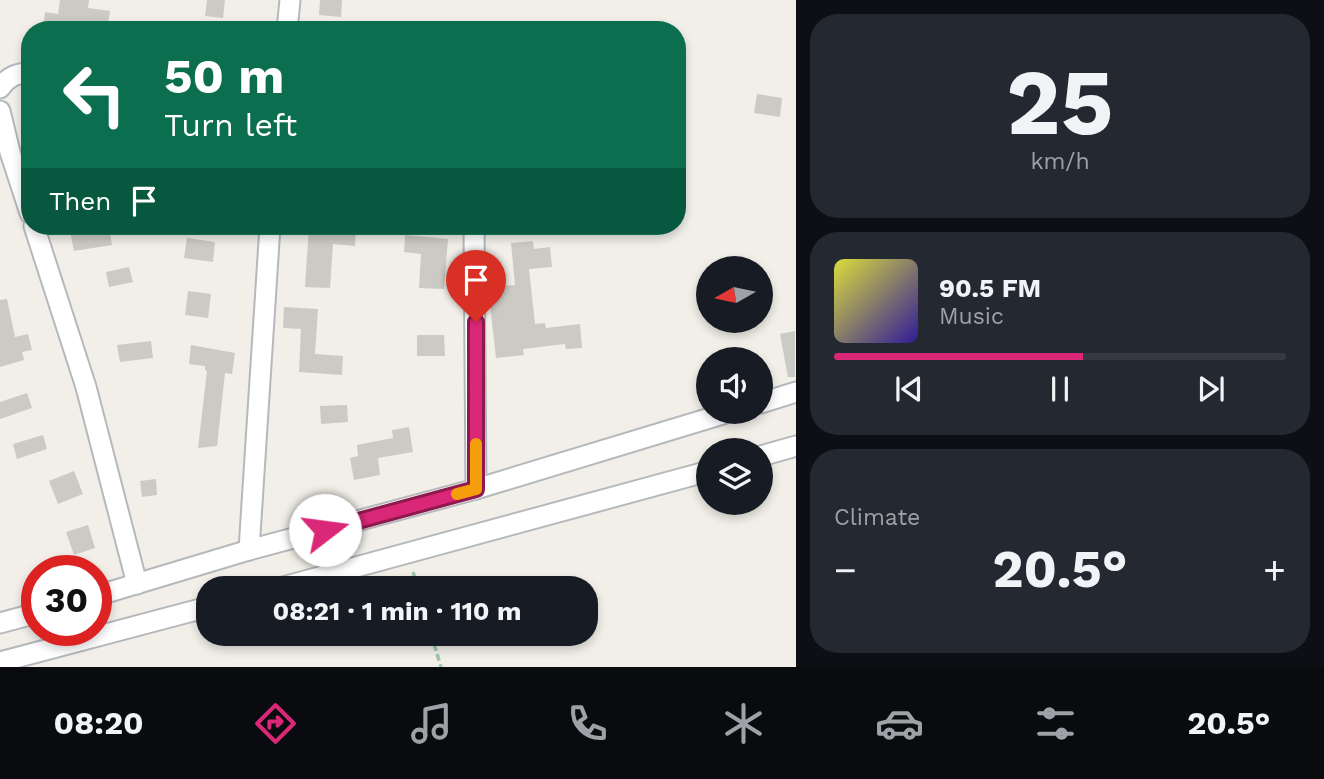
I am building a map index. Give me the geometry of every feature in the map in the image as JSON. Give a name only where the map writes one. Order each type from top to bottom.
[{"type":"street","points":[[288,21],[290,0]]},
{"type":"street","points":[[0,88],[7,79],[21,73]]},
{"type":"street","points":[[0,111],[21,186]]},
{"type":"street","points":[[37,235],[86,387],[137,584]]},
{"type":"street","points":[[249,550],[269,235]]},
{"type":"street","points":[[474,235],[476,489]]},
{"type":"street","points":[[773,399],[796,392]]},
{"type":"street","points":[[112,591],[249,550],[476,489],[696,422]]},
{"type":"street","points":[[773,453],[796,446]]},
{"type":"street","points":[[323,576],[696,475]]},
{"type":"street","points":[[0,662],[196,610]]},
{"type":"street","points":[[0,623],[21,617]]},
{"type":"path","points":[[435,646],[441,667]]},
{"type":"building","points":[[60,0],[89,0],[88,8],[110,11],[108,21],[44,21],[45,12],[58,14]]},
{"type":"building","points":[[207,0],[225,0],[223,18],[205,16]]},
{"type":"building","points":[[320,0],[342,0],[341,17],[319,15]]},
{"type":"building","points":[[757,94],[782,98],[780,117],[754,113]]},
{"type":"building","points":[[71,235],[110,235],[112,245],[74,251]]},
{"type":"building","points":[[308,235],[356,235],[355,246],[333,244],[330,288],[305,287]]},
{"type":"building","points":[[405,235],[448,239],[444,289],[419,288],[421,254],[404,252]]},
{"type":"building","points":[[187,238],[215,242],[213,262],[184,258]]},
{"type":"building","points":[[533,241],[534,249],[550,247],[552,267],[529,269],[535,324],[545,323],[546,328],[580,324],[582,348],[566,349],[565,344],[523,349],[524,355],[496,358],[488,287],[515,285],[511,243]]},
{"type":"building","points":[[129,267],[133,282],[109,287],[106,272]]},
{"type":"building","points":[[188,291],[211,294],[208,318],[185,315]]},
{"type":"building","points":[[7,299],[15,337],[28,334],[32,350],[22,352],[24,360],[0,367],[0,300]]},
{"type":"building","points":[[284,307],[318,309],[315,354],[343,356],[342,375],[299,372],[301,329],[283,328]]},
{"type":"building","points":[[795,331],[795,377],[788,377],[780,334]]},
{"type":"building","points":[[417,335],[444,335],[445,356],[417,356]]},
{"type":"building","points":[[151,341],[153,358],[120,362],[117,345]]},
{"type":"building","points":[[191,345],[235,353],[232,374],[225,373],[217,446],[198,448],[207,371],[205,366],[189,364]]},
{"type":"building","points":[[27,393],[32,408],[0,419],[0,402]]},
{"type":"building","points":[[347,405],[348,422],[321,424],[320,406]]},
{"type":"building","points":[[409,427],[413,452],[378,458],[380,475],[354,480],[350,458],[358,456],[357,445],[393,438],[392,430]]},
{"type":"building","points":[[43,435],[47,449],[17,459],[13,444]]},
{"type":"building","points":[[74,471],[83,494],[58,504],[49,481]]},
{"type":"building","points":[[156,479],[157,495],[142,497],[140,481]]},
{"type":"building","points":[[88,525],[95,548],[74,555],[66,532]]},
{"type":"slow traffic","points":[[457,494],[476,489],[476,444]]},
{"type":"route","points":[[325,530],[476,489],[476,322]]}]
